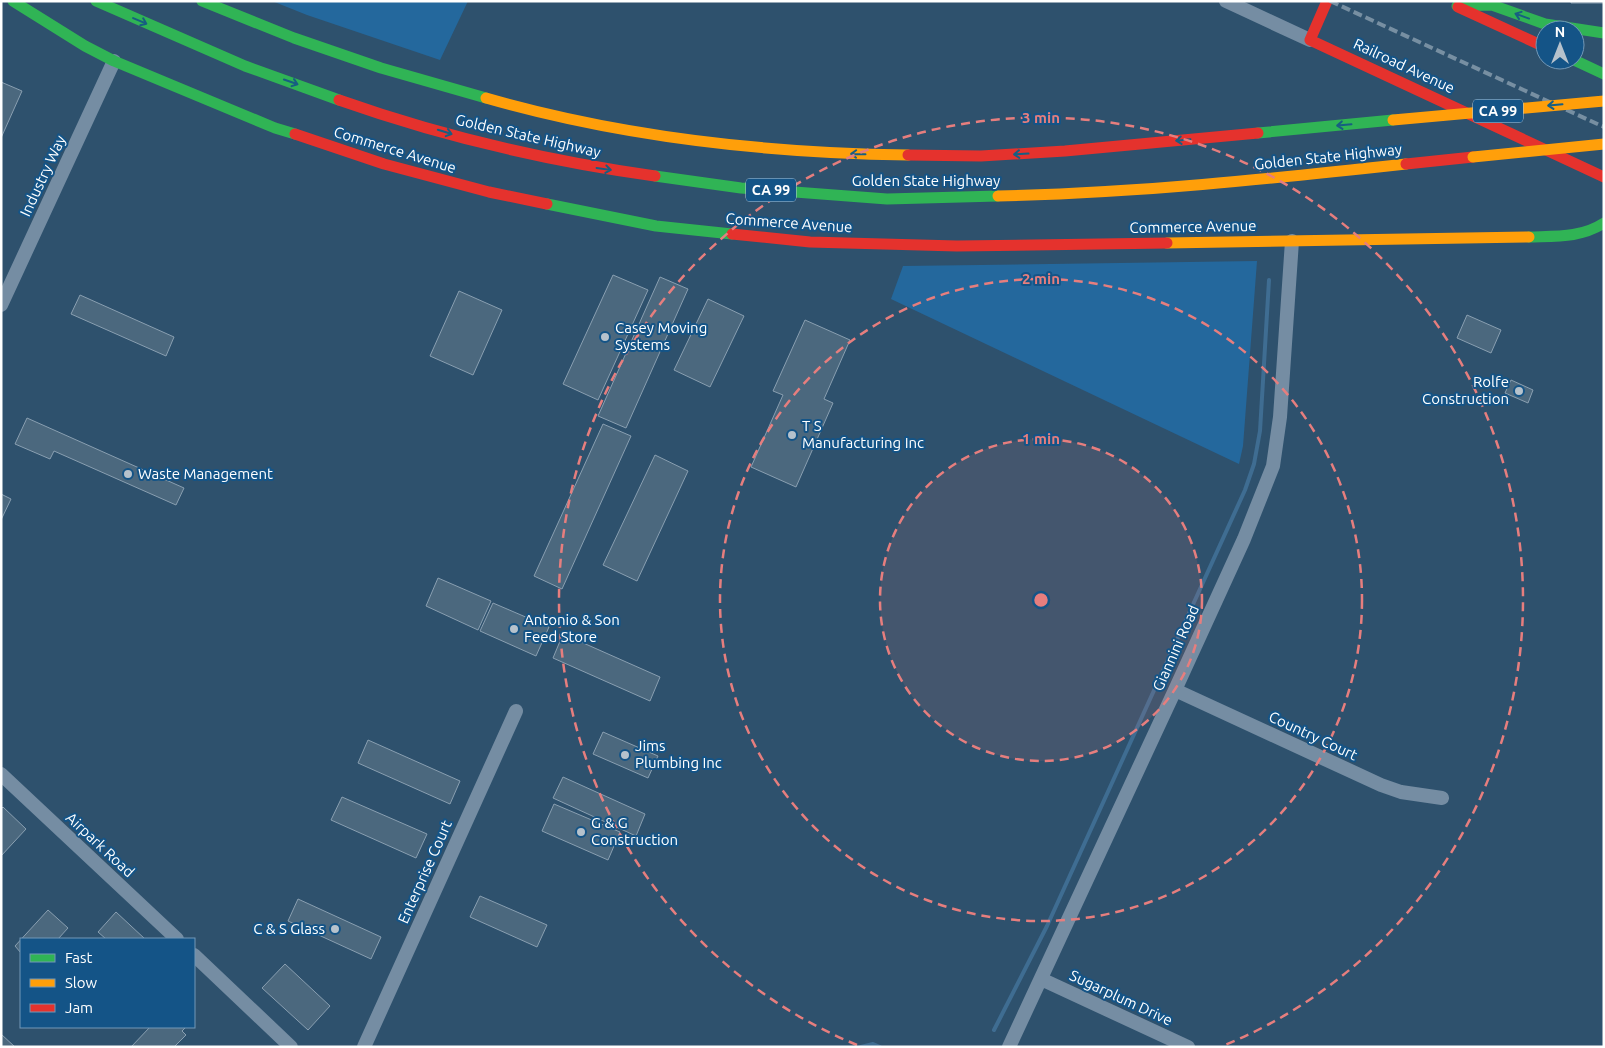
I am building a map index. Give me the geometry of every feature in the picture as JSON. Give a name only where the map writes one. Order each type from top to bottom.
[{"type":"main road","name":"Commerce Avenue","points":[[13,1],[85,46],[114,61],[275,128],[384,164],[489,192],[656,226],[810,242],[957,246],[1565,236],[1581,234],[1604,224]]},
{"type":"main road","name":"Golden State Highway","points":[[96,1],[245,66],[365,108],[480,143],[596,168],[741,188],[887,198],[1053,195],[1232,182],[1604,144]]},
{"type":"main road","name":"Golden State Highway","points":[[202,1],[294,38],[381,68],[532,112],[630,130],[736,145],[841,154],[981,156],[1065,151],[1604,101]]},
{"type":"main road","points":[[1310,40],[1328,1]]},
{"type":"main road","points":[[1327,27],[1328,1]]},
{"type":"main road","points":[[1452,4],[1492,5],[1545,24],[1604,33]]},
{"type":"main road","points":[[1452,4],[1535,42]]},
{"type":"main road","points":[[1334,39],[1351,59]]},
{"type":"main road","name":"Railroad Avenue","points":[[1310,40],[1604,177]]},
{"type":"main road","points":[[1585,65],[1604,74]]},
{"type":"street","name":"Railroad Avenue","points":[[1226,1],[1310,40]]},
{"type":"street","name":"Industry Way","points":[[1,305],[114,61]]},
{"type":"street","name":"Giannini Road","points":[[1010,1047],[1244,539],[1273,466],[1280,417],[1292,241]]},
{"type":"street","name":"Country Court","points":[[1175,690],[1380,786],[1402,792],[1442,798]]},
{"type":"street","name":"Enterprise Court","points":[[364,1047],[516,711]]},
{"type":"street","name":"Airpark Road","points":[[1,774],[176,938]]},
{"type":"street","points":[[195,956],[291,1047]]},
{"type":"street","name":"Sugarplum Drive","points":[[1041,979],[1188,1047]]},
{"type":"shaded area","points":[[272,1],[468,1],[440,60],[307,15]]},
{"type":"shaded area","points":[[1257,261],[1243,446],[1239,464],[891,299],[903,266]]},
{"type":"building","points":[[1571,1],[1604,1],[1604,3],[1571,3]]},
{"type":"building","points":[[1,82],[22,91],[1,138]]},
{"type":"building","name":"Casey Moving Systems","points":[[613,275],[648,290],[598,400],[563,384]]},
{"type":"building","points":[[660,277],[688,289],[626,428],[598,416]]},
{"type":"building","points":[[459,291],[502,310],[473,375],[430,356]]},
{"type":"building","points":[[80,295],[174,337],[166,356],[71,314]]},
{"type":"building","points":[[708,299],[744,316],[710,387],[674,370]]},
{"type":"building","points":[[1467,315],[1501,330],[1491,353],[1457,338]]},
{"type":"building","name":"T S Manufacturing Inc","points":[[805,320],[850,340],[824,399],[833,403],[796,487],[751,467],[783,395],[773,391]]},
{"type":"building","name":"Rolfe Construction","points":[[1511,380],[1533,390],[1528,403],[1505,393]]},
{"type":"building","name":"Waste Management","points":[[27,418],[184,488],[176,505],[54,451],[50,459],[15,444]]},
{"type":"building","points":[[603,424],[631,436],[562,589],[534,576]]},
{"type":"building","points":[[655,455],[688,471],[637,581],[603,565]]},
{"type":"building","points":[[1,494],[11,499],[1,520]]},
{"type":"building","name":"Antonio & Son Feed Store","points":[[438,578],[491,601],[478,630],[426,606]]},
{"type":"building","name":"Antonio & Son Feed Store","points":[[493,603],[549,627],[536,656],[480,631]]},
{"type":"building","points":[[563,634],[660,677],[650,701],[553,658]]},
{"type":"building","name":"Jims Plumbing Inc","points":[[603,732],[658,756],[648,778],[593,754]]},
{"type":"building","points":[[368,740],[460,781],[450,804],[358,763]]},
{"type":"building","points":[[563,777],[645,814],[636,836],[553,798]]},
{"type":"building","points":[[342,797],[427,834],[416,858],[331,820]]},
{"type":"building","name":"G & G Construction","points":[[554,804],[620,832],[608,860],[542,831]]},
{"type":"building","points":[[3,807],[26,829],[1,856],[1,809]]},
{"type":"building","points":[[480,896],[547,925],[537,947],[470,917]]},
{"type":"building","name":"C & S Glass","points":[[298,899],[381,937],[371,959],[288,921]]},
{"type":"building","points":[[48,910],[68,928],[59,938],[22,938]]},
{"type":"building","points":[[116,912],[144,938],[105,938],[98,932]]},
{"type":"building","points":[[20,940],[20,952],[15,946]]},
{"type":"building","points":[[285,964],[330,1006],[308,1030],[262,988]]},
{"type":"building","points":[[149,1028],[185,1028],[182,1031],[186,1035],[174,1047],[131,1047]]},
{"type":"building","points":[[1,1034],[15,1047],[1,1047]]},
{"type":"waterway","points":[[994,1030],[1047,926],[1245,490],[1254,464],[1260,431],[1269,280]]},
{"type":"waterway","points":[[861,1047],[873,1044],[880,1047]]},
{"type":"railway","points":[[1330,1],[1604,127]]},
{"type":"traffic: fast","points":[[13,1],[85,46],[114,61],[275,128],[295,134]]},
{"type":"traffic: fast","points":[[96,1],[245,66],[339,100]]},
{"type":"traffic: fast","points":[[202,1],[294,38],[381,68],[486,98]]},
{"type":"traffic: fast","points":[[1457,6],[1492,5],[1545,24],[1604,33]]},
{"type":"traffic: fast","points":[[1585,65],[1604,74]]},
{"type":"traffic: fast","points":[[1258,133],[1393,120]]},
{"type":"traffic: fast","points":[[655,176],[741,188],[887,199],[998,196]]},
{"type":"traffic: fast","points":[[547,204],[656,226],[732,234]]},
{"type":"traffic: fast","points":[[1529,237],[1577,234],[1604,223]]},
{"type":"traffic: slow","points":[[486,98],[537,112],[642,133],[802,151],[908,155]]},
{"type":"traffic: slow","points":[[1393,120],[1604,101]]},
{"type":"traffic: slow","points":[[1473,157],[1604,144]]},
{"type":"traffic: slow","points":[[998,196],[1151,189],[1406,164]]},
{"type":"traffic: slow","points":[[1167,243],[1529,237]]},
{"type":"traffic: jam","points":[[1327,1],[1310,40],[1604,177]]},
{"type":"traffic: jam","points":[[1458,7],[1535,42]]},
{"type":"traffic: jam","points":[[339,100],[416,125],[495,146],[574,163],[655,176]]},
{"type":"traffic: jam","points":[[908,155],[981,156],[1065,151],[1258,133]]},
{"type":"traffic: jam","points":[[295,134],[384,164],[489,192],[547,204]]},
{"type":"traffic: jam","points":[[1406,164],[1473,157]]},
{"type":"traffic: jam","points":[[732,234],[810,242],[957,246],[1167,243]]},
{"type":"place","name":"Casey Moving Systems","points":[[605,337]]},
{"type":"place","name":"Rolfe Construction","points":[[1519,391]]},
{"type":"place","name":"T S Manufacturing Inc","points":[[792,435]]},
{"type":"place","name":"Waste Management","points":[[128,474]]},
{"type":"place","name":"Antonio & Son Feed Store","points":[[514,629]]},
{"type":"place","name":"Jims Plumbing Inc","points":[[625,755]]},
{"type":"place","name":"G & G Construction","points":[[581,832]]},
{"type":"place","name":"C & S Glass","points":[[335,929]]}]
